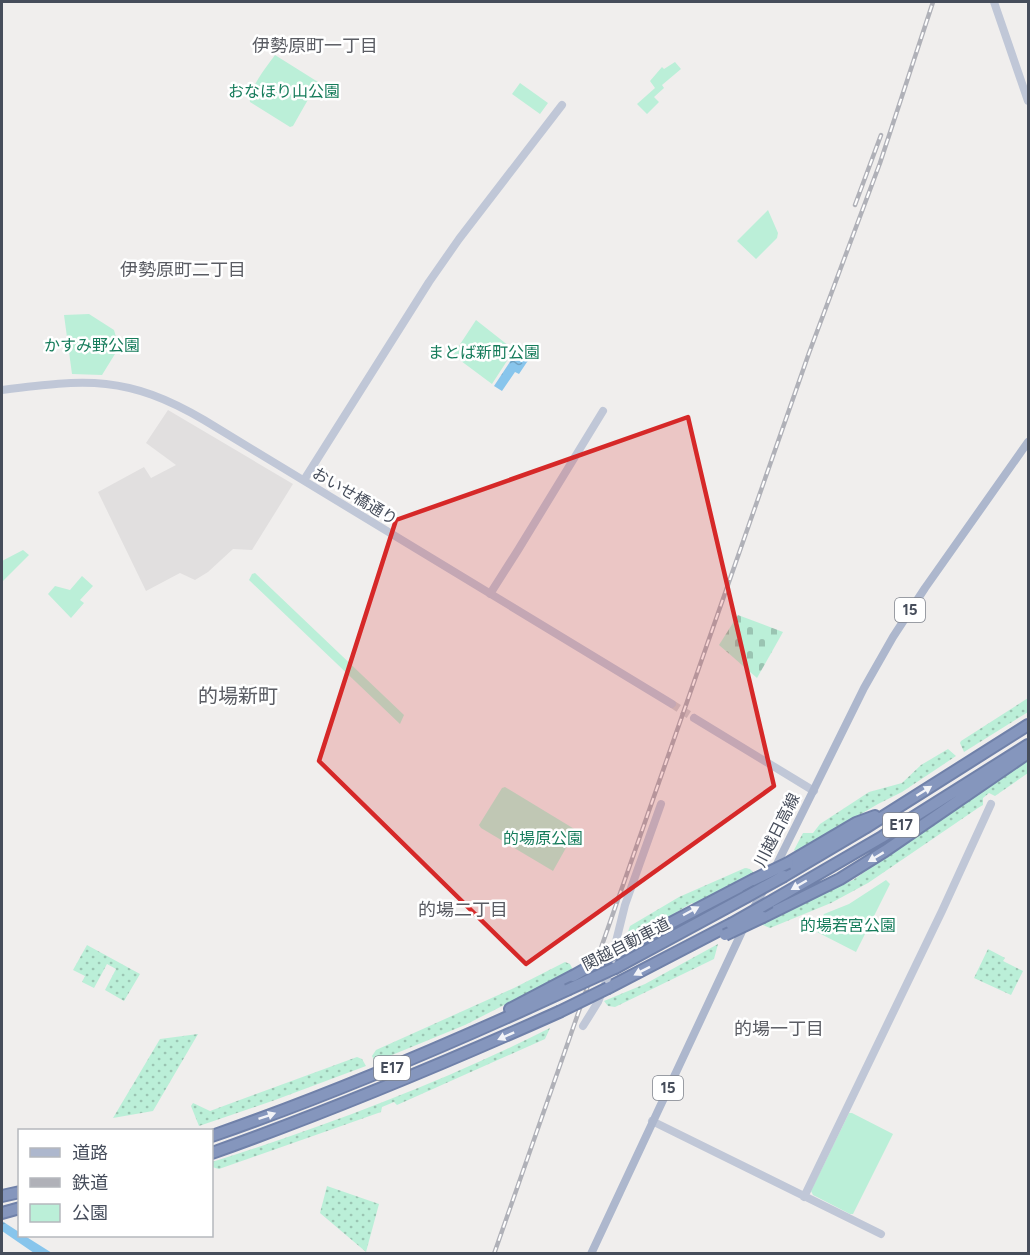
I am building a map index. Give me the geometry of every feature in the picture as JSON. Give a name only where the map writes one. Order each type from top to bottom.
[{"type":"highway","name":"関越自動車道","points":[[213,1136],[296,1106],[447,1045],[615,968],[784,876],[906,803],[1029,725]]},
{"type":"highway","name":"関越自動車道","points":[[213,1153],[417,1074],[608,988],[770,902],[882,837],[1029,745]]},
{"type":"highway","points":[[664,960],[726,935],[840,879],[1029,753]]},
{"type":"highway","points":[[447,1045],[621,949],[788,863],[856,823],[906,803]]},
{"type":"highway","points":[[2,1196],[18,1192]]},
{"type":"highway","points":[[2,1213],[18,1209]]},
{"type":"main road","name":"川越日高線","points":[[591,1254],[746,923],[864,688],[893,637],[925,588],[1029,442]]},
{"type":"street","points":[[993,2],[1029,101]]},
{"type":"street","points":[[304,480],[441,265],[562,105]]},
{"type":"street","name":"おいせ橋通り","points":[[2,390],[81,382],[114,384],[162,398],[187,410],[304,480],[672,704]]},
{"type":"street","points":[[490,594],[603,411]]},
{"type":"street","points":[[694,718],[814,791]]},
{"type":"street","points":[[583,1026],[598,1002],[606,982],[623,913],[661,804]]},
{"type":"street","points":[[804,1197],[991,804]]},
{"type":"street","points":[[652,1121],[881,1234]]},
{"type":"highlighted area","points":[[688,417],[774,786],[526,964],[319,761],[396,520]]},
{"type":"shaded area","points":[[168,410],[293,484],[252,550],[233,549],[208,572],[195,580],[180,573],[146,591],[98,492],[144,467],[151,478],[176,465],[146,443]]},
{"type":"green space","name":"おなほり山公園","points":[[275,55],[318,82],[293,126],[290,127],[250,102],[255,84]]},
{"type":"green space","points":[[675,62],[681,69],[662,85],[664,88],[654,97],[659,102],[647,114],[637,104],[655,88],[650,81],[662,67],[664,69]]},
{"type":"green space","points":[[520,83],[548,103],[540,114],[512,94]]},
{"type":"green space","points":[[768,210],[778,233],[777,238],[756,259],[737,241]]},
{"type":"green space","name":"かすみ野公園","points":[[89,314],[114,330],[116,337],[123,341],[102,375],[72,374],[64,315]]},
{"type":"green space","name":"まとば新町公園","points":[[476,320],[514,350],[492,384],[453,355]]},
{"type":"green space","points":[[23,550],[29,555],[2,582],[2,561]]},
{"type":"green space","points":[[255,573],[404,715],[400,724],[249,580]]},
{"type":"green space","points":[[82,576],[93,586],[80,600],[84,603],[71,618],[48,594],[55,586],[70,590]]},
{"type":"green space","points":[[738,615],[783,632],[757,678],[719,645]]},
{"type":"green space","points":[[1028,698],[1028,712],[964,752],[961,741]]},
{"type":"green space","points":[[948,749],[956,756],[902,792],[796,852],[794,850],[803,833],[813,833],[820,824],[869,792],[902,783],[921,765]]},
{"type":"green space","points":[[1028,759],[1028,773],[995,796],[989,793],[983,798],[983,805],[868,883],[831,903],[770,928],[763,925],[762,921],[853,880]]},
{"type":"green space","name":"的場原公園","points":[[505,787],[576,830],[553,871],[479,825],[502,788]]},
{"type":"green space","points":[[745,868],[750,869],[756,875],[692,903],[624,943],[630,926],[679,897]]},
{"type":"green space","name":"的場若宮公園","points":[[886,880],[890,884],[856,952],[815,931],[824,914],[849,904]]},
{"type":"green space","points":[[718,944],[714,959],[615,1007],[608,1006],[604,1001],[645,984]]},
{"type":"green space","points":[[87,945],[140,974],[124,1001],[105,990],[116,969],[107,964],[94,988],[82,982],[85,976],[73,970]]},
{"type":"green space","points":[[988,949],[1005,958],[1003,961],[1023,971],[1011,995],[974,978]]},
{"type":"green space","points":[[565,962],[570,964],[573,970],[465,1025],[375,1062],[372,1056],[376,1050],[514,988]]},
{"type":"green space","points":[[550,1028],[545,1039],[397,1105],[394,1102],[382,1107],[381,1112],[219,1169],[213,1167],[213,1162],[384,1102]]},
{"type":"green space","points":[[198,1034],[153,1111],[113,1118],[160,1039]]},
{"type":"green space","points":[[357,1057],[362,1059],[366,1066],[199,1126],[191,1106],[193,1103],[210,1111]]},
{"type":"green space","points":[[849,1113],[893,1134],[853,1214],[813,1195],[811,1191]]},
{"type":"green space","points":[[327,1186],[379,1204],[366,1252],[320,1213]]},
{"type":"water","points":[[517,351],[529,359],[519,374],[515,372],[502,391],[494,386]]},
{"type":"water","points":[[2,1221],[18,1231],[18,1237],[27,1237],[52,1253],[34,1253],[2,1231]]},
{"type":"tunnel","points":[[672,704],[694,718]]},
{"type":"railway","points":[[494,1254],[809,353],[880,163],[933,2]]},
{"type":"railway","points":[[855,205],[881,135]]},
{"type":"district","name":"伊勢原町一丁目","points":[[315,46]]},
{"type":"district","name":"伊勢原町二丁目","points":[[183,270]]},
{"type":"district","name":"的場新町","points":[[238,696]]},
{"type":"district","name":"的場二丁目","points":[[463,910]]},
{"type":"district","name":"的場一丁目","points":[[779,1029]]}]
